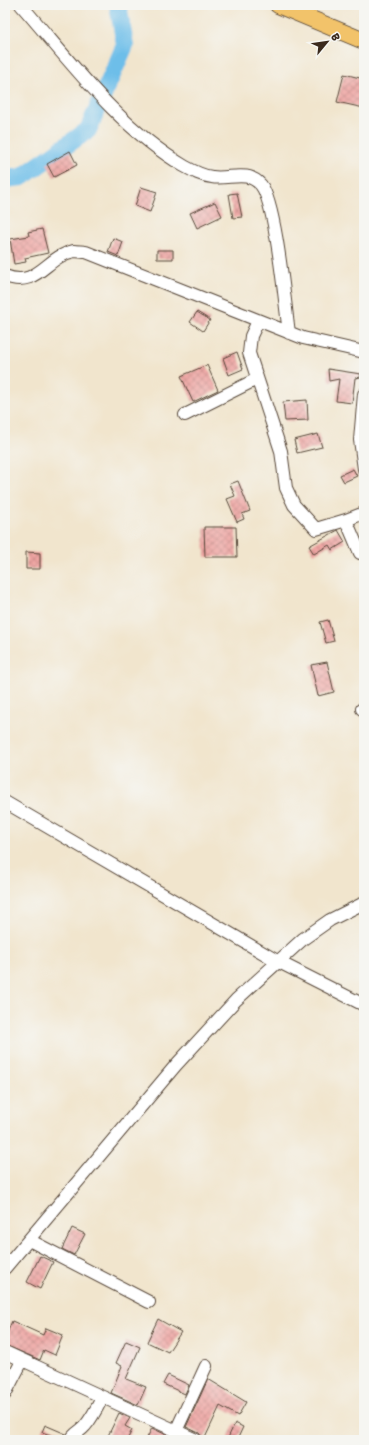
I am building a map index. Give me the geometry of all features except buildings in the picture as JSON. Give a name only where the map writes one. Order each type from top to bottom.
[{"type":"main road","points":[[278,5],[364,41]]},
{"type":"street","points":[[20,5],[114,111],[136,131],[174,160],[194,172],[210,177],[220,178],[243,175],[253,179],[261,186],[269,206],[280,260],[289,333]]},
{"type":"street","points":[[5,276],[14,280],[27,279],[37,274],[62,256],[74,251],[86,252],[289,333],[303,338],[364,352]]},
{"type":"street","points":[[258,321],[251,336],[249,353],[281,451],[286,488],[294,505],[316,529],[323,528],[364,513]]},
{"type":"street","points":[[185,414],[257,379]]},
{"type":"street","points":[[364,394],[360,440],[364,469]]},
{"type":"street","points":[[346,520],[360,553]]},
{"type":"street","points":[[5,802],[277,961],[364,1005]]},
{"type":"street","points":[[5,1268],[176,1065],[236,1000],[277,961],[330,920],[364,903]]},
{"type":"street","points":[[29,1240],[149,1302]]},
{"type":"street","points":[[5,1352],[196,1440]]},
{"type":"street","points":[[5,1394],[22,1361]]},
{"type":"street","points":[[176,1431],[206,1366]]},
{"type":"street","points":[[71,1440],[90,1419],[102,1398]]},
{"type":"waterway","points":[[5,179],[22,177],[88,130],[125,45],[118,5]]}]
